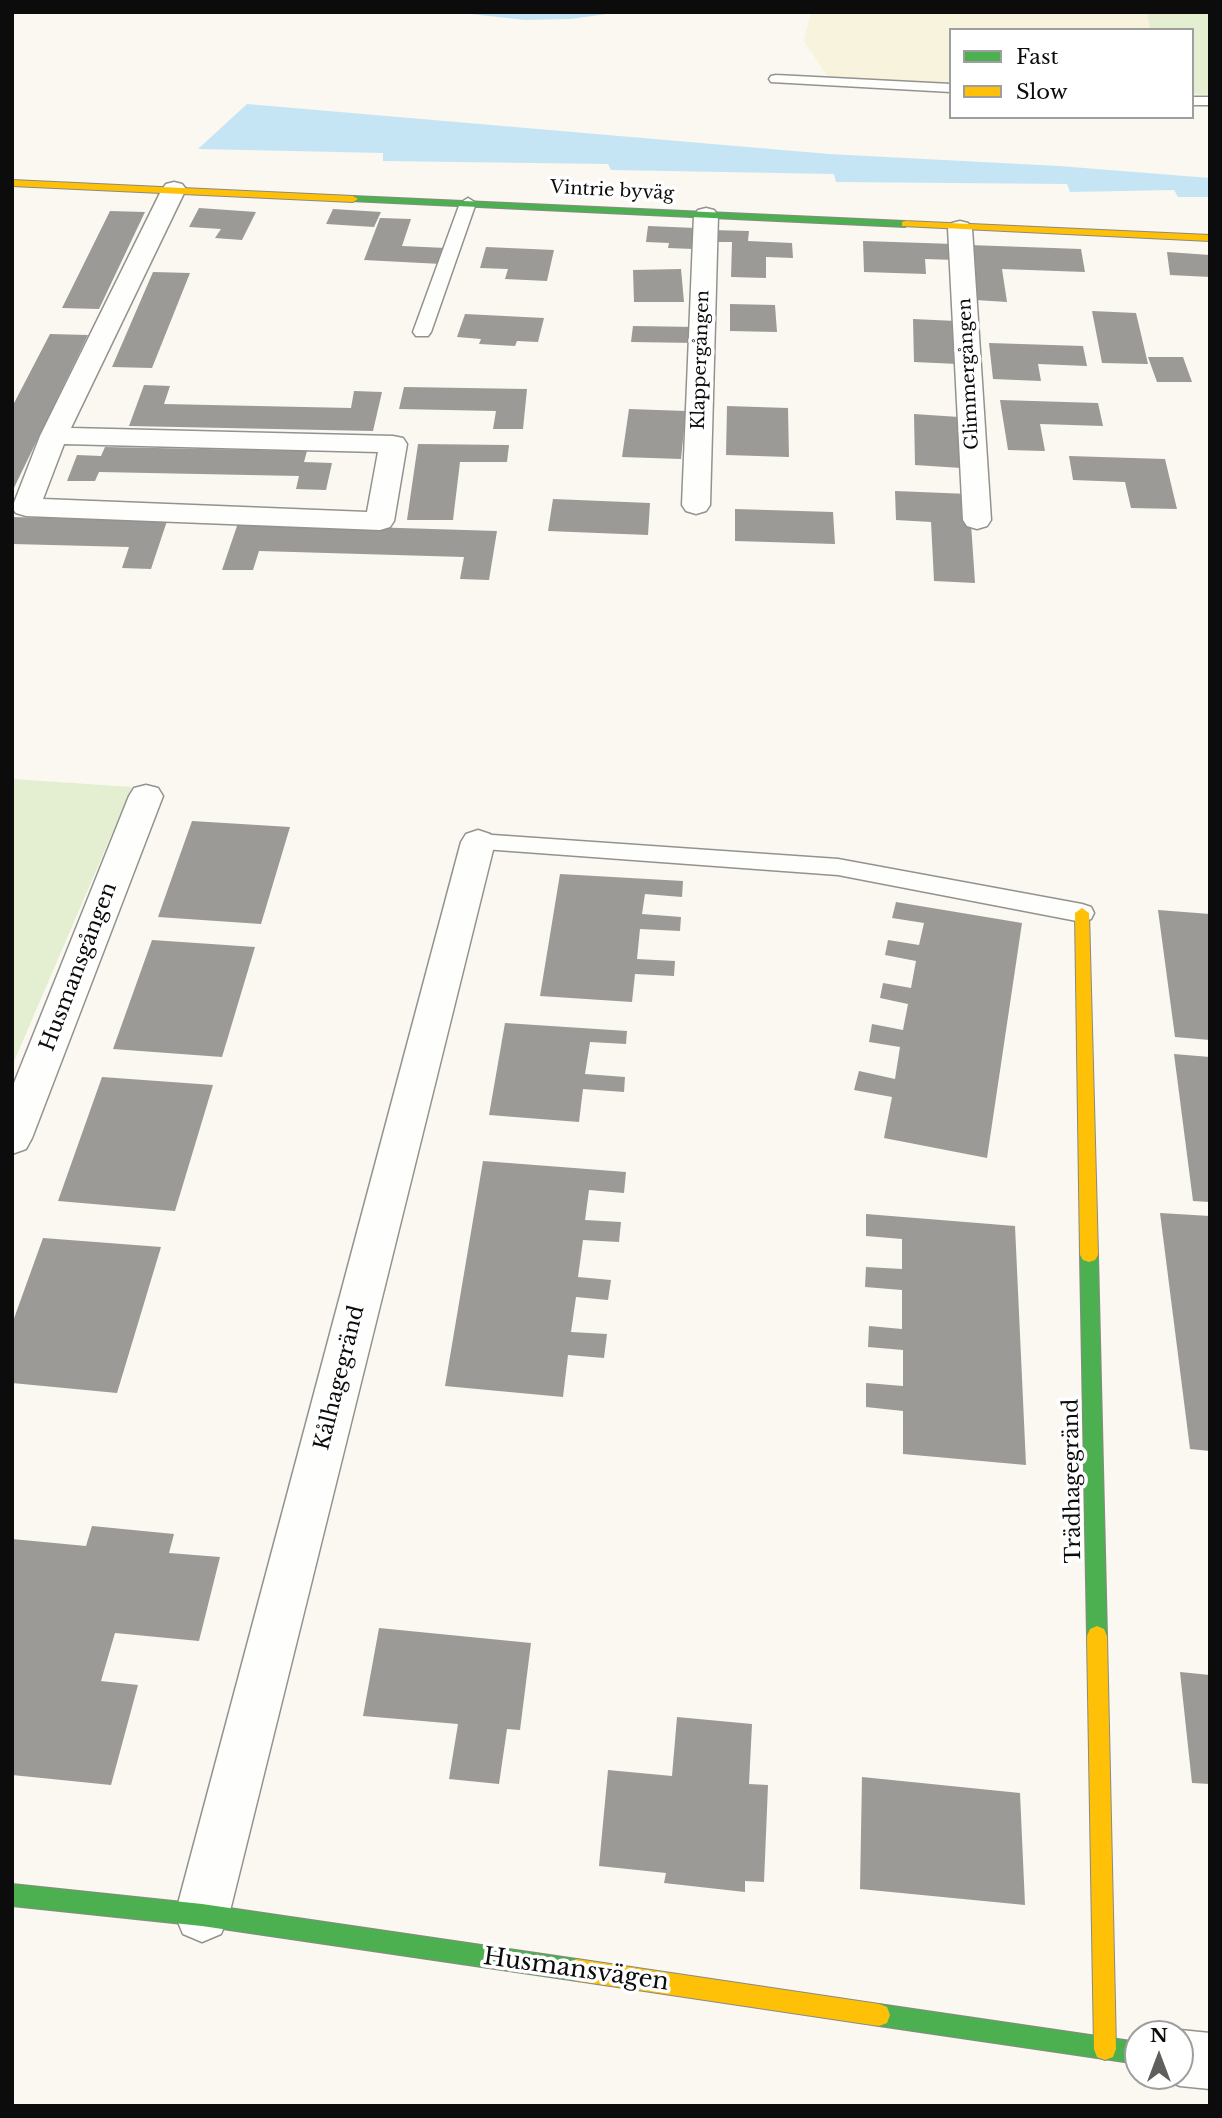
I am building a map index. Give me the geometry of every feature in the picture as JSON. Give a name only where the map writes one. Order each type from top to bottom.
[{"type":"street","name":"Vintrie byväg","points":[[12,183],[1210,239]]},
{"type":"street","points":[[54,436],[393,444],[380,521],[26,507],[54,436],[174,189]]},
{"type":"street","name":"Klappergången","points":[[696,505],[706,215]]},
{"type":"street","name":"Glimmergången","points":[[960,228],[977,520]]},
{"type":"street","name":"Husmansgången","points":[[12,1138],[146,796]]},
{"type":"street","name":"Kålhagegränd","points":[[202,1915],[478,842]]},
{"type":"street","name":"Trädhagegränd","points":[[1082,913],[1105,2049]]},
{"type":"street","name":"Husmansvägen","points":[[12,1895],[202,1915],[1124,2051]]},
{"type":"lane","points":[[776,79],[949,88]]},
{"type":"lane","points":[[422,332],[468,203]]},
{"type":"lane","points":[[478,842],[838,867],[1082,913]]},
{"type":"shaded area","points":[[811,12],[1147,12],[1150,28],[949,28],[949,83],[828,77],[804,41]]},
{"type":"green space","points":[[1147,12],[1210,12],[1210,95],[1194,94],[1194,28],[1150,28]]},
{"type":"green space","points":[[12,779],[132,787],[12,1066]]},
{"type":"water","points":[[452,12],[621,12],[571,19],[525,20]]},
{"type":"water","points":[[247,104],[829,154],[1059,166],[1210,178],[1210,197],[1178,197],[1174,190],[1070,192],[1067,184],[836,182],[834,174],[611,170],[608,164],[383,161],[383,153],[198,149]]},
{"type":"building","points":[[199,208],[256,212],[242,240],[215,238],[221,229],[189,227]]},
{"type":"building","points":[[333,209],[381,212],[374,227],[326,224]]},
{"type":"building","points":[[110,211],[145,212],[99,309],[62,308]]},
{"type":"building","points":[[380,218],[411,219],[402,246],[446,248],[441,264],[364,260]]},
{"type":"building","points":[[648,226],[696,228],[693,249],[668,248],[669,243],[646,242]]},
{"type":"building","points":[[712,230],[749,231],[748,241],[792,243],[793,258],[766,257],[766,278],[731,277],[732,242],[712,242]]},
{"type":"building","points":[[863,241],[954,244],[955,260],[925,259],[926,274],[864,272]]},
{"type":"building","points":[[969,245],[1081,249],[1085,272],[1002,269],[1007,302],[975,300]]},
{"type":"building","points":[[486,247],[554,250],[547,281],[505,279],[508,269],[480,268]]},
{"type":"building","points":[[1167,252],[1210,255],[1210,277],[1170,275]]},
{"type":"building","points":[[681,269],[684,302],[634,302],[633,270]]},
{"type":"building","points":[[153,272],[190,273],[152,368],[112,367]]},
{"type":"building","points":[[730,304],[775,305],[777,332],[730,331]]},
{"type":"building","points":[[1092,311],[1136,313],[1148,364],[1102,363]]},
{"type":"building","points":[[465,314],[544,318],[538,342],[517,341],[515,346],[479,344],[481,339],[457,337]]},
{"type":"building","points":[[913,319],[956,321],[958,364],[914,362]]},
{"type":"building","points":[[633,326],[697,327],[697,343],[631,342]]},
{"type":"building","points":[[50,334],[88,335],[12,492],[12,407]]},
{"type":"building","points":[[989,343],[1083,346],[1087,366],[1038,364],[1041,381],[993,379]]},
{"type":"building","points":[[1148,357],[1183,357],[1192,382],[1157,382]]},
{"type":"building","points":[[144,385],[170,386],[164,404],[351,408],[354,391],[382,392],[373,431],[129,426]]},
{"type":"building","points":[[404,387],[527,389],[523,429],[493,429],[496,411],[399,409]]},
{"type":"building","points":[[1000,400],[1098,403],[1103,426],[1040,424],[1045,451],[1008,450]]},
{"type":"building","points":[[727,406],[788,408],[789,457],[726,455]]},
{"type":"building","points":[[629,409],[686,411],[681,459],[622,457]]},
{"type":"building","points":[[914,414],[959,417],[961,468],[915,465]]},
{"type":"building","points":[[418,444],[509,445],[507,462],[460,462],[453,520],[407,520]]},
{"type":"building","points":[[105,447],[307,451],[304,462],[332,463],[326,490],[296,489],[299,476],[99,472],[95,481],[67,481],[77,455],[101,456]]},
{"type":"building","points":[[1069,456],[1165,459],[1177,509],[1131,508],[1125,482],[1073,480]]},
{"type":"building","points":[[895,491],[969,494],[975,583],[934,581],[931,522],[896,520]]},
{"type":"building","points":[[553,499],[650,503],[648,535],[548,531]]},
{"type":"building","points":[[735,509],[833,512],[835,544],[735,541]]},
{"type":"building","points":[[12,517],[167,521],[151,569],[122,568],[129,547],[12,544]]},
{"type":"building","points":[[238,523],[497,531],[489,580],[460,579],[464,557],[259,551],[253,570],[222,570]]},
{"type":"building","points":[[192,821],[290,827],[261,924],[158,917]]},
{"type":"building","points":[[560,874],[683,881],[682,897],[645,894],[642,914],[681,917],[680,931],[640,929],[637,959],[675,961],[674,976],[635,974],[632,1002],[540,996]]},
{"type":"building","points":[[896,902],[1022,923],[987,1158],[884,1138],[892,1097],[854,1090],[859,1071],[895,1079],[900,1047],[869,1042],[872,1024],[903,1030],[908,1004],[880,998],[883,983],[911,988],[916,961],[885,955],[888,940],[919,945],[924,923],[892,918]]},
{"type":"building","points":[[1158,910],[1210,914],[1210,1040],[1175,1037]]},
{"type":"building","points":[[152,940],[255,947],[222,1057],[113,1049]]},
{"type":"building","points":[[505,1023],[627,1031],[626,1044],[590,1042],[585,1074],[625,1077],[624,1092],[583,1089],[579,1122],[489,1115]]},
{"type":"building","points":[[1174,1054],[1210,1057],[1210,1202],[1193,1201]]},
{"type":"building","points":[[102,1077],[213,1085],[175,1211],[58,1201]]},
{"type":"building","points":[[483,1161],[626,1172],[624,1193],[589,1190],[585,1220],[621,1222],[619,1242],[583,1240],[578,1277],[611,1280],[608,1300],[576,1297],[571,1332],[607,1334],[604,1358],[568,1355],[563,1397],[445,1386]]},
{"type":"building","points":[[1160,1213],[1210,1216],[1210,1451],[1190,1449]]},
{"type":"building","points":[[866,1214],[1015,1226],[1026,1465],[903,1454],[903,1411],[866,1407],[866,1383],[903,1386],[903,1350],[868,1347],[869,1326],[902,1329],[902,1290],[865,1287],[866,1267],[902,1269],[902,1239],[866,1236]]},
{"type":"building","points":[[43,1238],[161,1247],[117,1393],[12,1383],[12,1324]]},
{"type":"building","points":[[92,1526],[174,1534],[169,1553],[220,1557],[199,1641],[115,1633],[101,1681],[138,1685],[111,1785],[12,1775],[12,1539],[86,1546]]},
{"type":"building","points":[[379,1628],[531,1643],[520,1730],[507,1729],[499,1784],[449,1779],[458,1724],[363,1716]]},
{"type":"building","points":[[1180,1672],[1210,1675],[1210,1784],[1192,1783]]},
{"type":"building","points":[[677,1717],[752,1724],[749,1784],[768,1785],[764,1882],[745,1881],[745,1892],[664,1883],[666,1873],[599,1866],[608,1770],[672,1776]]},
{"type":"building","points":[[862,1777],[1020,1793],[1025,1905],[860,1889]]},
{"type":"traffic: fast","points":[[353,199],[905,224]]},
{"type":"traffic: fast","points":[[1089,1255],[1097,1636]]},
{"type":"traffic: fast","points":[[12,1895],[202,1915],[577,1970]]},
{"type":"traffic: fast","points":[[879,2015],[1124,2051]]},
{"type":"traffic: slow","points":[[12,183],[353,199]]},
{"type":"traffic: slow","points":[[905,224],[1210,238]]},
{"type":"traffic: slow","points":[[1082,913],[1089,1255]]},
{"type":"traffic: slow","points":[[1097,1636],[1105,2049]]},
{"type":"traffic: slow","points":[[577,1970],[879,2015]]}]
